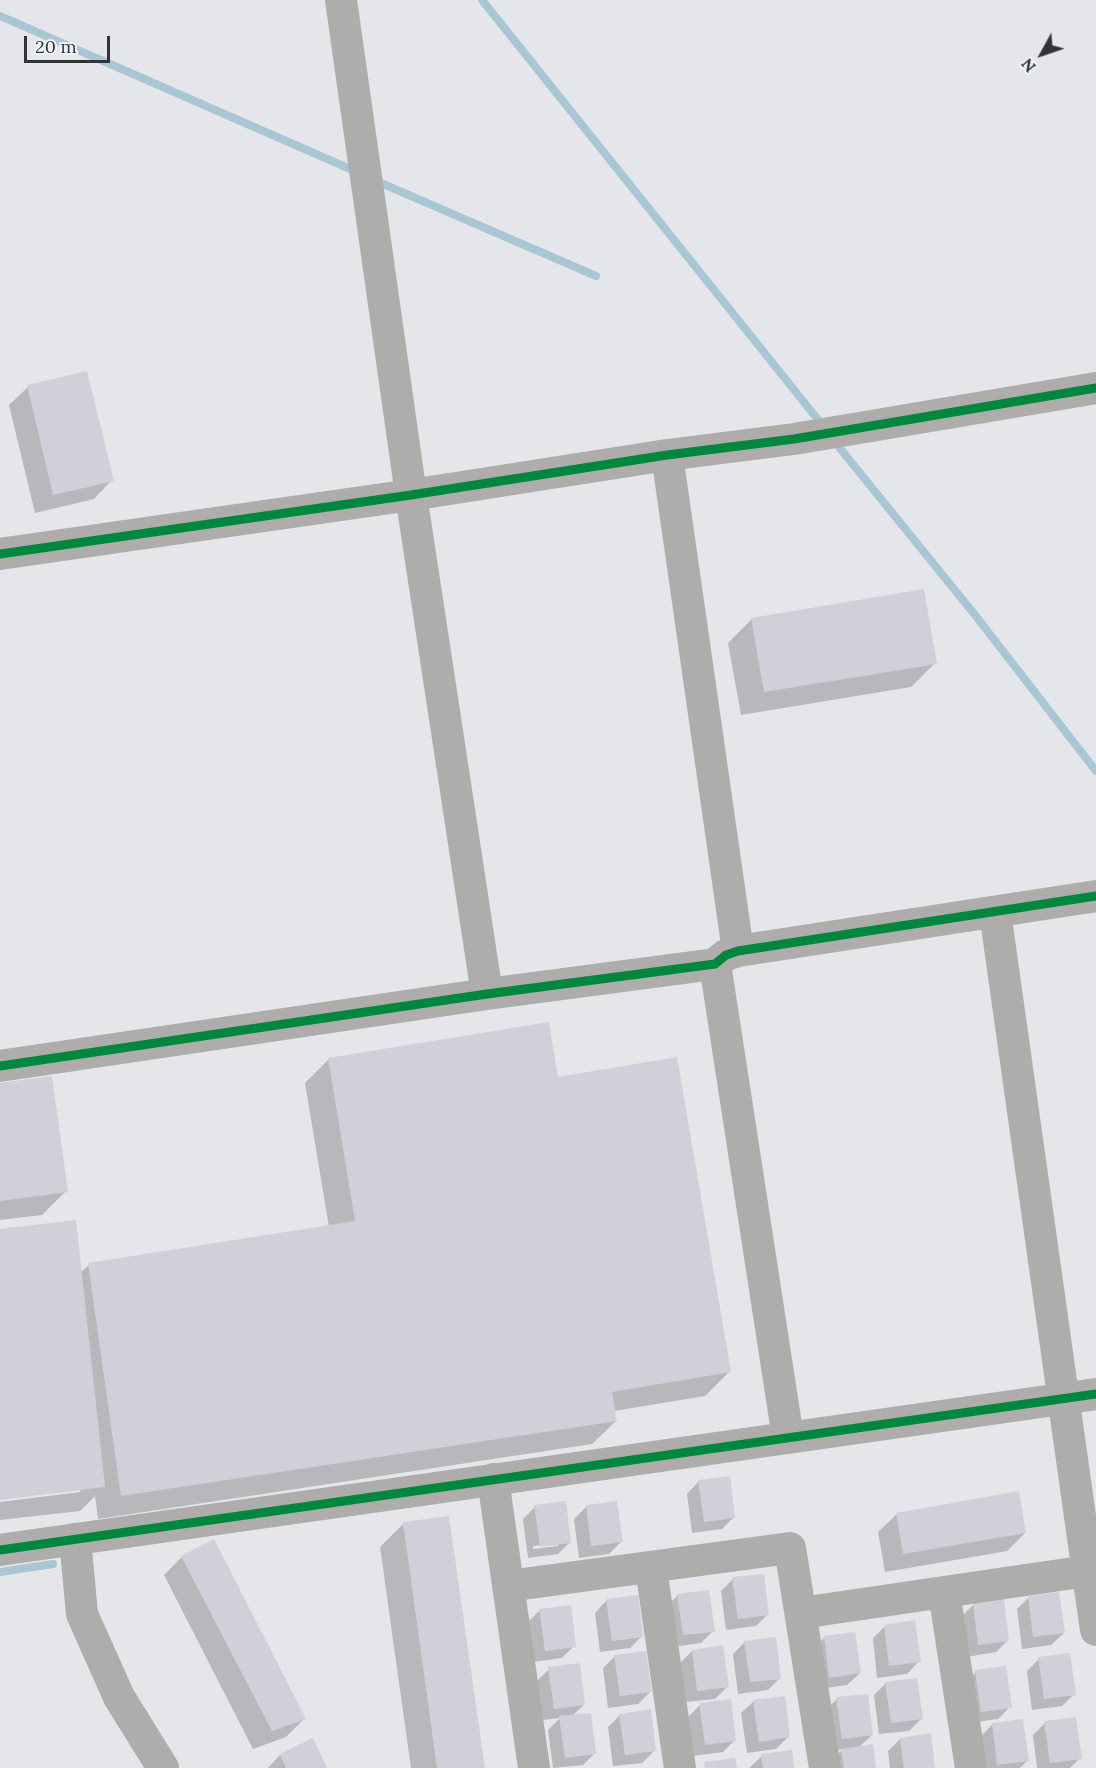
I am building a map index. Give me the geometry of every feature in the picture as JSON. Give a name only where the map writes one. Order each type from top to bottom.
[{"type":"street","points":[[342,0],[411,495],[487,994]]},
{"type":"street","points":[[0,554],[411,495],[667,455],[794,439],[1096,388]]},
{"type":"street","points":[[667,455],[788,1438]]},
{"type":"street","points":[[0,1066],[727,957],[1096,896]]},
{"type":"street","points":[[995,912],[1063,1399],[1086,1499],[1087,1571],[1096,1630]]},
{"type":"street","points":[[0,1550],[1096,1394]]},
{"type":"street","points":[[493,1479],[534,1768]]},
{"type":"street","points":[[75,1539],[82,1614],[119,1696],[163,1768]]},
{"type":"street","points":[[508,1586],[790,1548],[825,1768]]},
{"type":"street","points":[[651,1568],[680,1768]]},
{"type":"street","points":[[801,1613],[1087,1571]]},
{"type":"street","points":[[944,1592],[971,1768]]},
{"type":"building","points":[[87,371],[114,481],[53,495],[27,385]]},
{"type":"building","points":[[924,589],[937,664],[764,692],[751,618]]},
{"type":"building","points":[[549,1022],[558,1077],[677,1057],[731,1372],[612,1392],[617,1421],[121,1496],[88,1263],[355,1221],[328,1058]]},
{"type":"building","points":[[52,1076],[68,1192],[0,1201],[0,1083]]},
{"type":"building","points":[[76,1220],[105,1487],[0,1500],[0,1229]]},
{"type":"building","points":[[730,1476],[735,1518],[704,1522],[698,1480]]},
{"type":"building","points":[[1019,1491],[1026,1533],[903,1554],[896,1513]]},
{"type":"building","points":[[566,1501],[571,1543],[540,1547],[534,1505]]},
{"type":"building","points":[[617,1501],[623,1542],[591,1546],[586,1505]]},
{"type":"building","points":[[449,1516],[485,1768],[437,1768],[403,1522]]},
{"type":"building","points":[[214,1539],[306,1719],[272,1731],[181,1556]]},
{"type":"building","points":[[764,1574],[769,1615],[738,1619],[732,1577]]},
{"type":"building","points":[[709,1590],[715,1632],[683,1635],[677,1594]]},
{"type":"building","points":[[1059,1592],[1065,1633],[1033,1637],[1028,1596]]},
{"type":"building","points":[[638,1595],[643,1637],[612,1641],[606,1599]]},
{"type":"building","points":[[1004,1599],[1009,1641],[978,1645],[973,1603]]},
{"type":"building","points":[[571,1605],[576,1647],[545,1651],[539,1609]]},
{"type":"building","points":[[915,1620],[921,1662],[889,1666],[884,1625]]},
{"type":"building","points":[[855,1632],[861,1673],[829,1678],[824,1636]]},
{"type":"building","points":[[776,1637],[781,1679],[750,1682],[744,1641]]},
{"type":"building","points":[[723,1645],[729,1687],[697,1691],[692,1650]]},
{"type":"building","points":[[646,1651],[652,1692],[620,1696],[614,1655]]},
{"type":"building","points":[[1070,1653],[1076,1695],[1044,1699],[1038,1657]]},
{"type":"building","points":[[580,1663],[585,1705],[554,1709],[548,1667]]},
{"type":"building","points":[[1006,1666],[1012,1708],[981,1712],[975,1670]]},
{"type":"building","points":[[917,1678],[923,1719],[891,1723],[885,1682]]},
{"type":"building","points":[[868,1694],[873,1735],[842,1739],[836,1697]]},
{"type":"building","points":[[785,1696],[790,1737],[759,1742],[753,1700]]},
{"type":"building","points":[[731,1699],[736,1741],[705,1745],[699,1703]]},
{"type":"building","points":[[651,1709],[656,1751],[625,1755],[619,1714]]},
{"type":"building","points":[[591,1713],[596,1754],[565,1758],[559,1716]]},
{"type":"building","points":[[1076,1717],[1082,1759],[1050,1763],[1044,1721]]},
{"type":"building","points":[[1023,1719],[1029,1761],[997,1765],[992,1723]]},
{"type":"building","points":[[931,1733],[935,1768],[904,1768],[900,1738]]},
{"type":"building","points":[[313,1738],[327,1768],[286,1768],[280,1754]]},
{"type":"building","points":[[873,1744],[876,1768],[844,1768],[841,1749]]},
{"type":"building","points":[[792,1750],[794,1768],[763,1768],[761,1754]]},
{"type":"building","points":[[735,1758],[737,1768],[705,1768],[704,1762]]},
{"type":"waterway","points":[[482,0],[823,426]]},
{"type":"waterway","points":[[0,16],[357,172]]},
{"type":"waterway","points":[[374,180],[596,276]]},
{"type":"waterway","points":[[834,441],[975,615],[1096,771]]},
{"type":"waterway","points":[[0,1572],[53,1564]]},
{"type":"cycle path","points":[[0,554],[411,495],[667,455],[794,439],[1096,388]]},
{"type":"cycle path","points":[[0,1066],[487,994],[715,964],[726,955],[738,951],[1096,896]]},
{"type":"cycle path","points":[[0,1550],[1096,1394]]}]
